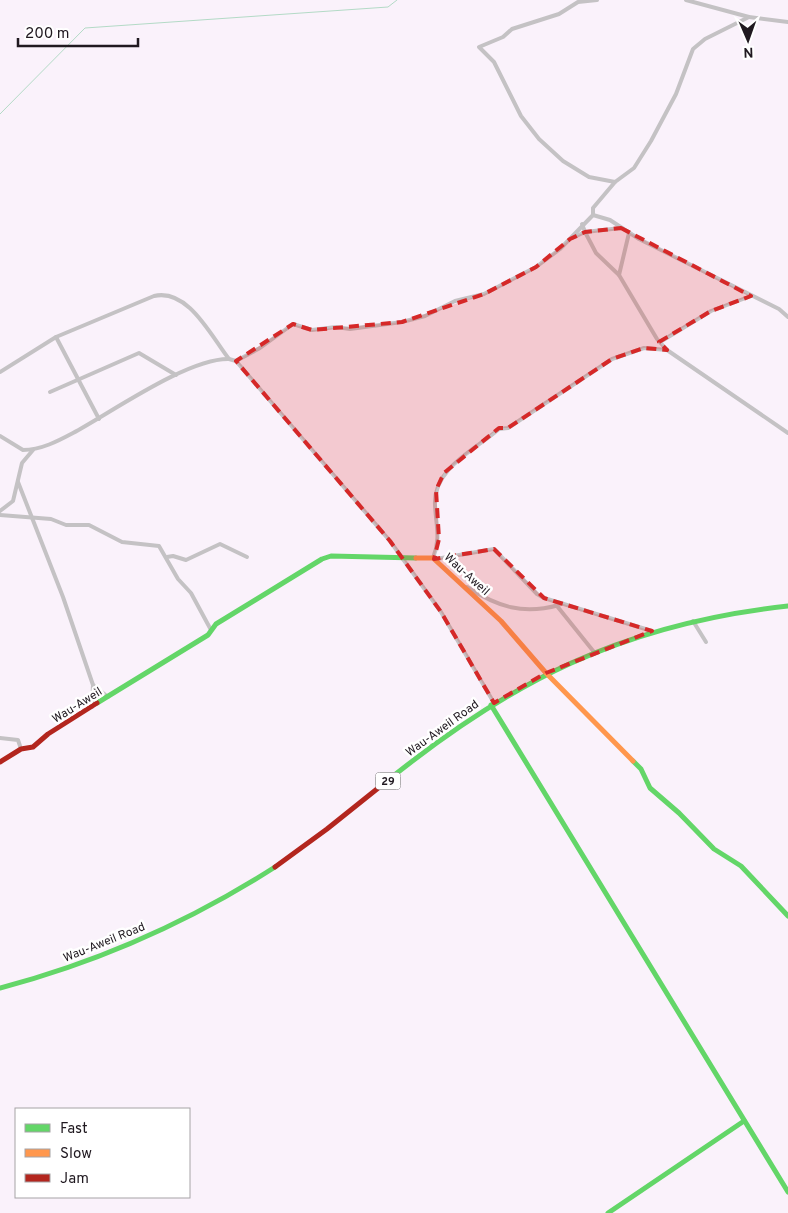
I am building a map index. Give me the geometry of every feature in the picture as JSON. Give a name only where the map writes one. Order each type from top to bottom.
[{"type":"street","points":[[596,0],[578,2],[559,14],[512,29],[503,37],[479,47],[494,62],[521,116],[539,139],[563,161],[589,176],[615,182]]},
{"type":"street","points":[[686,0],[750,17],[788,22]]},
{"type":"street","points":[[593,215],[593,208],[615,182],[634,168],[651,140],[676,94],[693,49],[705,39],[750,17]]},
{"type":"street","points":[[236,361],[260,348],[293,324],[312,330],[336,327],[350,329],[402,322],[432,314],[454,301],[484,294],[512,278],[526,274],[570,239],[582,224],[593,215]]},
{"type":"street","points":[[593,215],[610,220],[629,233],[750,296],[779,309],[788,317]]},
{"type":"street","points":[[582,224],[596,253],[619,275],[660,342],[667,350],[788,433]]},
{"type":"street","points":[[570,239],[585,232],[621,228]]},
{"type":"street","points":[[619,275],[629,233]]},
{"type":"street","points":[[0,372],[56,337],[154,296],[169,295],[196,314],[229,359]]},
{"type":"street","points":[[660,342],[711,311],[750,296]]},
{"type":"street","points":[[56,337],[99,419]]},
{"type":"street","points":[[652,631],[560,605],[536,594],[494,549],[434,559],[439,539],[435,497],[438,483],[444,473],[499,429],[508,428],[612,359],[629,351],[644,348],[667,350]]},
{"type":"street","points":[[50,392],[139,353],[176,375]]},
{"type":"street","points":[[0,513],[13,501],[22,463],[33,450],[99,419],[176,375],[203,362],[229,359],[236,361],[390,541],[441,612],[492,704],[788,1192]]},
{"type":"street","points":[[0,436],[17,448],[33,450]]},
{"type":"street","points":[[18,482],[63,597],[92,685],[92,708]]},
{"type":"street","points":[[0,513],[51,519],[66,525],[89,525],[122,542],[159,546],[178,579],[191,593],[211,630]]},
{"type":"street","points":[[166,557],[172,556],[186,560],[219,544],[247,557]]},
{"type":"street","name":"Wau-Aweil","points":[[0,762],[21,749],[33,747],[48,734],[208,635],[216,624],[326,557],[434,559],[467,587],[502,621],[546,673],[641,769],[650,788],[679,813],[714,849],[741,866],[788,916]]},
{"type":"street","points":[[467,587],[485,599],[512,609],[537,609],[560,605]]},
{"type":"street","points":[[560,605],[594,652]]},
{"type":"street","name":"Wau-Aweil Road","points":[[0,988],[112,951],[234,894],[314,840],[433,746],[492,704],[546,673],[594,652],[652,631],[748,610],[788,606]]},
{"type":"street","points":[[693,621],[706,642]]},
{"type":"street","points":[[92,685],[108,697]]},
{"type":"street","points":[[0,738],[18,740],[21,749]]},
{"type":"street","points":[[608,1213],[744,1121]]},
{"type":"highlighted area","points":[[621,228],[751,296],[711,311],[659,342],[667,350],[644,348],[612,359],[508,428],[499,428],[444,473],[436,490],[439,539],[434,559],[494,549],[544,598],[652,631],[546,673],[494,703],[441,612],[390,541],[236,361],[293,324],[312,330],[402,322],[484,294],[536,267],[570,239],[585,232]]},
{"type":"waterway","points":[[0,114],[85,28],[388,7],[397,0]]},
{"type":"traffic: fast","points":[[97,703],[208,635],[216,624],[322,559],[331,556],[416,558]]},
{"type":"traffic: fast","points":[[382,785],[429,748],[476,716],[523,687],[571,663],[620,643],[673,627],[728,615],[788,606]]},
{"type":"traffic: fast","points":[[491,705],[788,1192]]},
{"type":"traffic: fast","points":[[633,761],[641,769],[650,788],[679,813],[714,849],[741,866],[788,916]]},
{"type":"traffic: fast","points":[[0,988],[37,978],[108,953],[176,923],[243,887],[275,867]]},
{"type":"traffic: fast","points":[[608,1213],[744,1121]]},
{"type":"traffic: slow","points":[[416,558],[433,558],[501,621],[546,673],[633,761]]},
{"type":"traffic: jam","points":[[0,762],[21,749],[33,747],[48,734],[97,703]]},
{"type":"traffic: jam","points":[[275,867],[382,785]]}]
